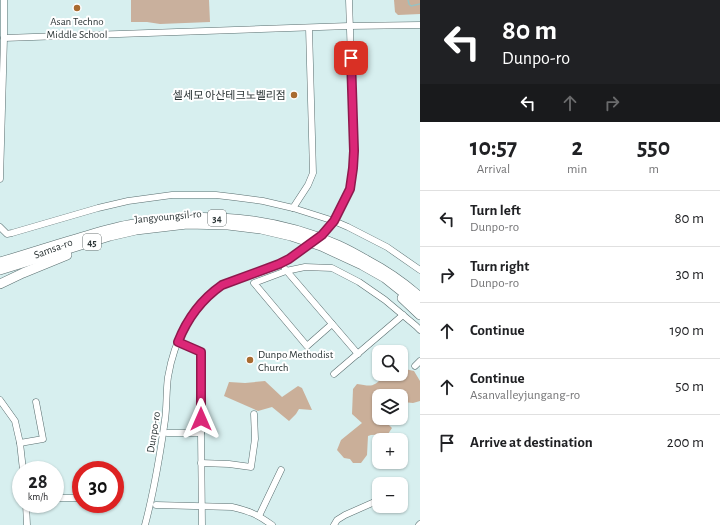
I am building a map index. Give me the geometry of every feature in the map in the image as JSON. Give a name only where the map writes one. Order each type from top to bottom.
[{"type":"highway","name":"Jangyoungsil-ro","points":[[0,262],[107,230],[133,224],[159,220],[210,217],[271,224],[304,232],[338,245],[388,272],[420,297]]},
{"type":"highway","name":"Jangyoungsil-ro","points":[[0,270],[110,236],[136,230],[187,224],[228,225],[262,229],[291,236],[321,246],[362,265],[385,278],[420,306]]},
{"type":"highway","name":"Samsa-ro","points":[[0,284],[67,255],[113,241],[187,224]]},
{"type":"highway","points":[[362,265],[404,299],[420,315]]},
{"type":"highway","points":[[388,272],[413,286],[420,292]]},
{"type":"street","points":[[0,179],[4,0]]},
{"type":"street","name":"Dunpo-ro","points":[[145,525],[166,419],[168,378],[172,359],[182,332],[191,316],[215,290],[222,285],[289,259],[322,235],[334,221],[350,189],[354,143],[349,0]]},
{"type":"street","points":[[4,38],[420,25]]},
{"type":"street","points":[[293,208],[308,185],[313,173],[309,28]]},
{"type":"street","points":[[0,227],[7,234],[12,234],[103,207],[128,201],[172,195],[233,196],[293,208],[334,221],[387,247],[420,270]]},
{"type":"street","points":[[279,264],[358,354]]},
{"type":"street","points":[[332,324],[307,346],[254,283],[286,271],[305,267],[332,268],[359,282],[385,300],[420,330]]},
{"type":"street","points":[[334,374],[403,315]]},
{"type":"street","points":[[178,342],[201,352],[202,525]]},
{"type":"street","points":[[415,366],[420,361]]},
{"type":"street","points":[[0,400],[15,421],[22,461]]},
{"type":"street","points":[[20,443],[43,439],[36,402]]},
{"type":"street","points":[[201,463],[229,464],[251,467],[255,439],[254,414]]},
{"type":"street","name":"Dunpo-ro","points":[[167,433],[201,432]]},
{"type":"street","points":[[259,516],[282,470]]},
{"type":"street","points":[[334,525],[337,520],[345,515],[372,503]]},
{"type":"street","points":[[156,505],[232,507],[259,516],[272,525]]},
{"type":"street","points":[[26,513],[26,525]]},
{"type":"shaded area","points":[[131,0],[209,0],[210,22],[160,24],[131,22]]},
{"type":"shaded area","points":[[394,0],[420,0],[420,14],[398,15],[395,12]]},
{"type":"shaded area","points":[[408,370],[414,371],[420,381],[420,401],[408,402],[408,389],[372,389],[372,425],[389,425],[392,428],[389,433],[372,433],[372,435],[368,436],[367,455],[361,463],[353,463],[350,459],[344,458],[337,450],[341,440],[362,423],[352,414],[353,389],[357,384],[369,386],[379,381],[408,381]]},
{"type":"shaded area","points":[[265,381],[282,397],[298,386],[302,388],[312,410],[299,409],[289,421],[272,407],[258,411],[224,396],[229,382],[245,383]]},
{"type":"waterway","points":[[408,0],[411,6],[420,4]]},
{"type":"place","name":"Asan Techno Middle School","points":[[77,8]]},
{"type":"place","name":"셀세모 아산테크노벨리점","points":[[294,95]]},
{"type":"place","name":"Dunpo Methodist Church","points":[[250,360]]},
{"type":"route","points":[[201,419],[201,352],[178,342],[182,332],[199,306],[215,290],[236,279],[289,259],[322,235],[334,221],[350,189],[353,168],[354,151],[351,58]]}]
